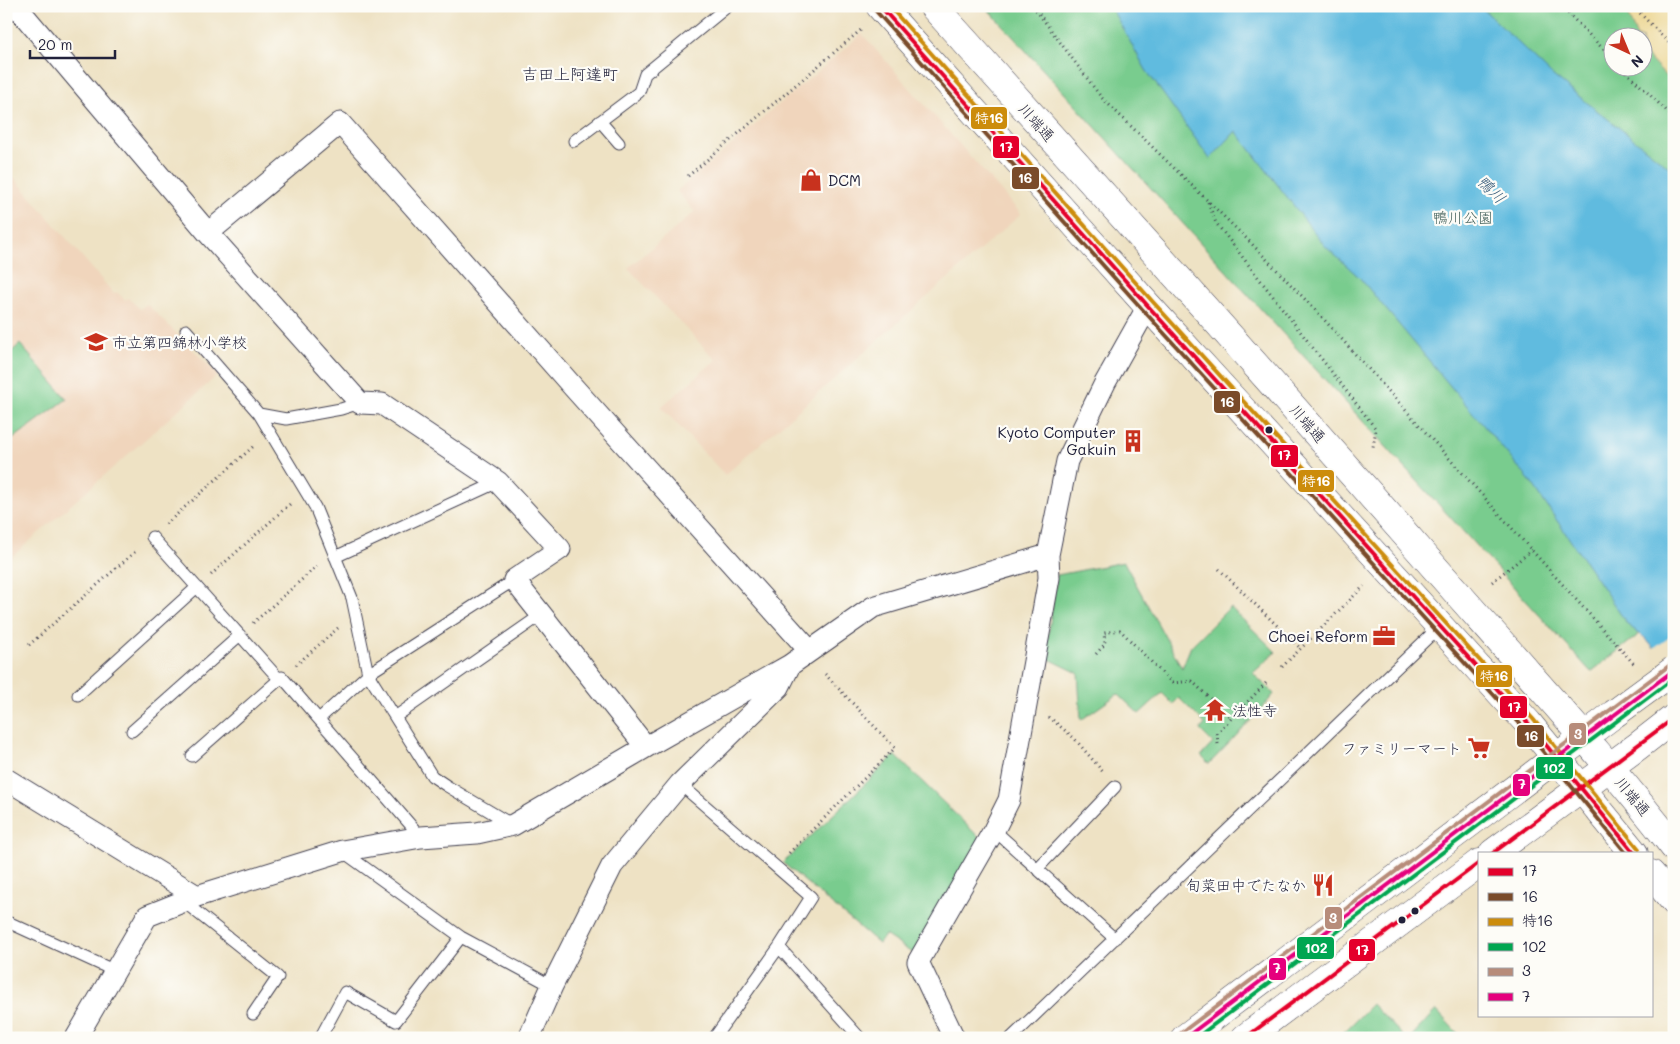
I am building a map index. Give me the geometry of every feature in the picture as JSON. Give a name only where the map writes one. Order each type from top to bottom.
[{"type":"street","points":[[16,6],[208,233],[360,403],[382,404],[498,482],[560,549],[514,580],[646,747]]},
{"type":"street","name":"川端通","points":[[933,6],[1260,368],[1609,768],[1674,847]]},
{"type":"street","points":[[882,9],[1148,306],[1528,723],[1633,852]]},
{"type":"street","points":[[208,233],[340,123],[809,650]]},
{"type":"street","points":[[954,1038],[918,962],[994,830],[1008,800],[1049,578],[1048,556],[1067,461],[1104,383],[1148,306]]},
{"type":"street","points":[[76,1038],[147,916],[190,899],[342,851],[421,837],[477,833],[513,825],[790,665],[873,607],[1048,556]]},
{"type":"street","points":[[529,1038],[552,986],[612,866],[680,784],[779,688],[790,665]]},
{"type":"street","points":[[1185,1038],[1674,670]]},
{"type":"street","points":[[1494,852],[1674,718]]},
{"type":"street","points":[[6,779],[190,899]]},
{"type":"street","points":[[1245,1038],[1478,864]]},
{"type":"street","points":[[1652,875],[1674,901]]},
{"type":"lane","points":[[574,141],[639,92],[645,74],[728,6]]},
{"type":"lane","points":[[600,122],[619,143]]},
{"type":"lane","points":[[186,330],[259,414],[315,506],[352,598],[368,674],[432,776],[513,825]]},
{"type":"lane","points":[[259,414],[286,419],[341,409],[360,403]]},
{"type":"lane","points":[[334,554],[498,482]]},
{"type":"lane","points":[[152,537],[319,719],[421,837]]},
{"type":"lane","points":[[319,719],[368,674],[514,580]]},
{"type":"lane","points":[[78,695],[197,587]]},
{"type":"lane","points":[[395,717],[541,615]]},
{"type":"lane","points":[[1011,1038],[1440,627]]},
{"type":"lane","points":[[132,731],[240,635]]},
{"type":"lane","points":[[192,756],[280,678]]},
{"type":"lane","points":[[680,784],[811,897],[779,947],[714,1038]]},
{"type":"lane","points":[[1037,869],[1115,787]]},
{"type":"lane","points":[[994,830],[1114,939]]},
{"type":"lane","points":[[342,851],[461,937],[552,986]]},
{"type":"lane","points":[[190,899],[278,977],[252,1014]]},
{"type":"lane","points":[[10,923],[115,971]]},
{"type":"lane","points":[[320,1038],[345,992],[396,1021],[461,937]]},
{"type":"lane","points":[[779,947],[860,1038]]},
{"type":"path","points":[[1033,6],[1102,97],[1320,315],[1636,666]]},
{"type":"path","points":[[1561,6],[1602,48]]},
{"type":"path","points":[[1633,6],[1674,48]]},
{"type":"path","points":[[688,176],[882,9]]},
{"type":"path","points":[[1632,78],[1674,118]]},
{"type":"path","points":[[1207,201],[1216,223],[1376,429],[1374,447]]},
{"type":"path","points":[[197,587],[306,490]]},
{"type":"path","points":[[1492,582],[1532,550]]},
{"type":"path","points":[[240,635],[334,554]]},
{"type":"path","points":[[1219,569],[1300,648]]},
{"type":"path","points":[[1282,667],[1365,585]]},
{"type":"path","points":[[280,678],[356,613]]},
{"type":"path","points":[[1096,654],[1105,644],[1104,633],[1120,630],[1172,683],[1192,681],[1231,719]]},
{"type":"path","points":[[775,866],[895,748],[823,672],[809,650]]},
{"type":"path","points":[[1218,744],[1217,733],[1266,683]]},
{"type":"path","points":[[1025,707],[1047,716],[1074,738],[1115,787]]},
{"type":"shaded area","points":[[862,34],[1021,214],[725,475],[661,407],[716,360],[628,268],[695,212],[677,191]]},
{"type":"shaded area","name":"市立第四錦林小学校","points":[[6,168],[114,294],[117,292],[125,300],[128,298],[140,309],[147,304],[218,375],[6,562]]},
{"type":"green space","name":"鴨川公園","points":[[985,6],[1674,6],[1674,607],[1591,672]]},
{"type":"green space","points":[[20,344],[67,399],[6,444],[6,349],[10,353]]},
{"type":"green space","points":[[1124,562],[1182,668],[1191,646],[1230,607],[1276,652],[1253,673],[1274,694],[1209,764],[1201,756],[1213,743],[1200,730],[1205,724],[1179,698],[1173,704],[1162,693],[1139,714],[1118,694],[1081,720],[1078,673],[1045,657],[1057,575]]},
{"type":"green space","points":[[895,755],[984,842],[918,957],[885,935],[879,944],[783,863]]},
{"type":"green space","points":[[1372,1004],[1405,1038],[1338,1038]]},
{"type":"green space","points":[[1436,1010],[1462,1038],[1410,1038]]},
{"type":"sand","points":[[1624,6],[1674,6],[1674,85],[1652,62],[1652,28],[1633,28]]},
{"type":"water","name":"鴨川公園","points":[[1110,6],[1480,6],[1552,75],[1674,171],[1674,673],[1646,639],[1628,625],[1530,481],[1359,277],[1325,246],[1236,131],[1210,159],[1146,70]]},
{"type":"pier","points":[[1674,634],[1674,676],[1652,650]]},
{"type":"transit line","name":"17","points":[[880,6],[1148,306],[1528,723],[1633,852]]},
{"type":"transit line","name":"特16","points":[[889,6],[1153,302],[1533,719],[1639,849]]},
{"type":"transit line","name":"16","points":[[875,10],[1143,310],[1523,727],[1625,852]]},
{"type":"transit line","name":"3","points":[[1181,1033],[1670,665]]},
{"type":"transit line","name":"7","points":[[1185,1038],[1674,670]]},
{"type":"transit line","name":"102","points":[[1196,1038],[1674,678]]},
{"type":"transit line","name":"17","points":[[1494,852],[1674,718]]},
{"type":"transit line","name":"17","points":[[1245,1038],[1478,864]]},
{"type":"place","name":"DCM","points":[[811,180]]},
{"type":"place","name":"市立第四錦林小学校","points":[[96,342]]},
{"type":"place","name":"Kyoto Computer Gakuin","points":[[1133,441]]},
{"type":"place","name":"Choei Reform","points":[[1384,636]]},
{"type":"place","name":"法性寺","points":[[1215,710]]},
{"type":"place","name":"ファミリーマート","points":[[1479,748]]},
{"type":"place","name":"旬菜田中でたなか","points":[[1323,885]]},
{"type":"district","name":"吉田上阿達町","points":[[570,73]]},
{"type":"water label","name":"鴨川","points":[[1492,189]]}]
